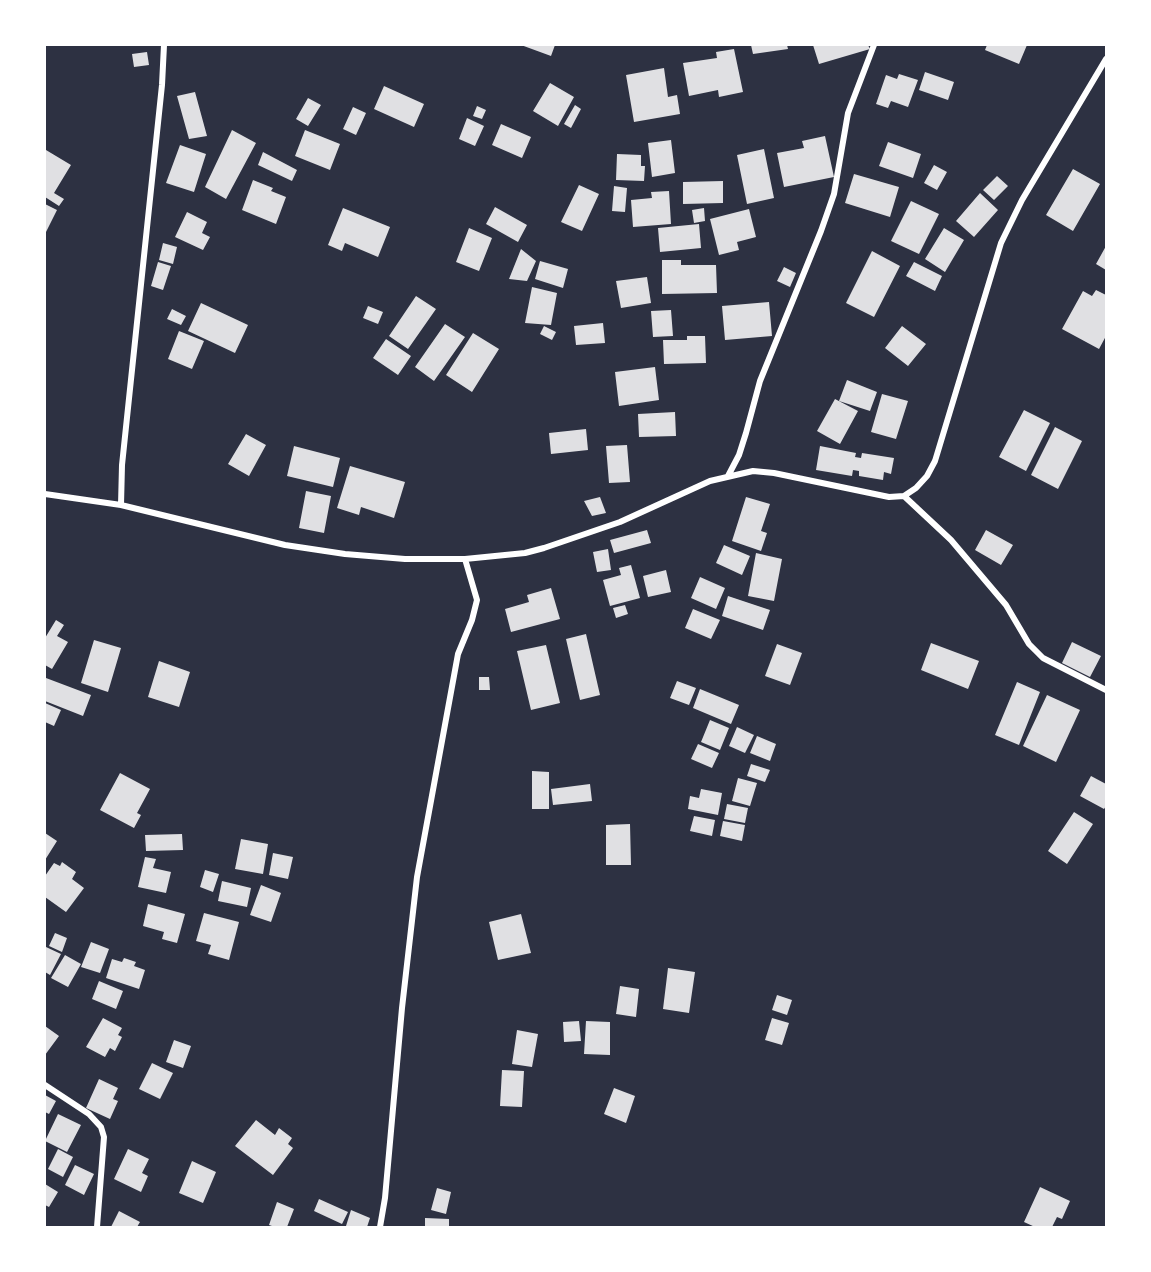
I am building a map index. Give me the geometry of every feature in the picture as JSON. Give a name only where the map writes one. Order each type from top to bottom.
[{"type":"street","points":[[121,505],[122,465],[161,96],[164,45]]},
{"type":"street","points":[[728,476],[742,444],[760,381],[831,203],[848,113],[874,45]]},
{"type":"street","points":[[45,494],[121,505],[285,545],[405,560],[465,559],[525,553],[620,522],[710,481],[753,471],[774,473],[889,498],[904,496],[916,488],[927,476],[935,461],[1001,243],[1022,200],[1106,59]]},
{"type":"street","points":[[904,496],[951,540],[1006,605],[1029,644],[1043,658],[1106,690]]},
{"type":"street","points":[[380,1227],[418,867],[458,654],[472,620],[477,600],[465,559]]},
{"type":"street","points":[[45,1085],[89,1114],[101,1127],[104,1137],[97,1227]]},
{"type":"building","points":[[521,45],[555,45],[551,56]]},
{"type":"building","points":[[751,45],[787,45],[788,49],[753,54]]},
{"type":"building","points":[[813,45],[868,45],[870,49],[819,64]]},
{"type":"building","points":[[987,45],[1027,45],[1019,64],[985,50]]},
{"type":"building","points":[[734,49],[743,92],[719,97],[718,90],[689,96],[683,63],[717,58],[716,52]]},
{"type":"building","points":[[147,52],[149,65],[134,67],[132,54]]},
{"type":"building","points":[[664,68],[668,97],[677,95],[680,114],[634,122],[626,75]]},
{"type":"building","points":[[925,72],[954,82],[948,100],[919,90]]},
{"type":"building","points":[[899,74],[918,80],[908,107],[891,101],[888,108],[876,104],[886,75],[897,79]]},
{"type":"building","points":[[550,83],[574,97],[558,126],[533,111]]},
{"type":"building","points":[[384,86],[424,104],[414,127],[374,109]]},
{"type":"building","points":[[195,92],[207,136],[189,139],[177,96]]},
{"type":"building","points":[[308,98],[321,105],[308,126],[296,119]]},
{"type":"building","points":[[575,105],[581,109],[571,128],[564,124]]},
{"type":"building","points":[[477,106],[486,110],[482,119],[473,116]]},
{"type":"building","points":[[353,107],[366,113],[356,135],[343,129]]},
{"type":"building","points":[[467,118],[484,126],[475,146],[459,139]]},
{"type":"building","points":[[501,124],[531,137],[522,158],[492,145]]},
{"type":"building","points":[[232,130],[256,143],[226,199],[205,187]]},
{"type":"building","points":[[305,130],[340,144],[330,170],[295,156]]},
{"type":"building","points":[[825,136],[834,177],[784,187],[777,153],[804,148],[802,141]]},
{"type":"building","points":[[671,140],[675,173],[652,177],[648,143]]},
{"type":"building","points":[[888,142],[921,154],[913,178],[879,166]]},
{"type":"building","points":[[180,145],[206,154],[194,192],[166,183]]},
{"type":"building","points":[[764,149],[774,198],[747,204],[737,155]]},
{"type":"building","points":[[46,150],[71,165],[54,193],[64,199],[59,206],[45,197]]},
{"type":"building","points":[[263,152],[297,170],[292,181],[258,165]]},
{"type":"building","points":[[617,154],[641,155],[641,166],[645,166],[644,181],[616,180]]},
{"type":"building","points":[[934,165],[947,172],[937,190],[924,183]]},
{"type":"building","points":[[1073,169],[1100,184],[1073,231],[1046,215]]},
{"type":"building","points":[[854,174],[899,187],[890,217],[845,203]]},
{"type":"building","points":[[997,176],[1008,186],[994,200],[983,190]]},
{"type":"building","points":[[253,180],[273,188],[271,191],[286,197],[276,224],[242,210]]},
{"type":"building","points":[[723,181],[723,203],[683,204],[683,182]]},
{"type":"building","points":[[579,185],[599,194],[582,231],[561,222]]},
{"type":"building","points":[[614,186],[627,188],[625,212],[612,211]]},
{"type":"building","points":[[669,191],[671,224],[633,227],[631,200],[652,198],[651,192]]},
{"type":"building","points":[[980,193],[998,210],[974,237],[956,221]]},
{"type":"building","points":[[911,201],[939,214],[919,254],[891,241]]},
{"type":"building","points":[[45,204],[57,210],[45,234]]},
{"type":"building","points":[[495,207],[527,225],[518,242],[486,224]]},
{"type":"building","points":[[343,208],[390,227],[378,257],[345,243],[342,251],[328,245]]},
{"type":"building","points":[[704,208],[705,221],[694,223],[692,210]]},
{"type":"building","points":[[749,209],[756,237],[737,242],[739,250],[719,255],[710,219]]},
{"type":"building","points":[[187,212],[207,222],[202,233],[210,237],[203,250],[175,237]]},
{"type":"building","points":[[699,224],[701,248],[660,252],[658,228]]},
{"type":"building","points":[[469,228],[492,238],[479,271],[456,262]]},
{"type":"building","points":[[944,228],[964,240],[945,272],[925,259]]},
{"type":"building","points":[[163,243],[177,247],[173,264],[159,260]]},
{"type":"building","points":[[1106,246],[1106,270],[1096,264]]},
{"type":"building","points":[[521,249],[536,261],[527,281],[509,279]]},
{"type":"building","points":[[872,251],[900,266],[874,317],[846,303]]},
{"type":"building","points":[[662,260],[681,260],[681,265],[716,265],[717,293],[662,294]]},
{"type":"building","points":[[540,261],[568,269],[563,288],[535,279]]},
{"type":"building","points":[[158,262],[171,266],[163,290],[151,286]]},
{"type":"building","points":[[914,262],[942,276],[935,291],[906,276]]},
{"type":"building","points":[[784,267],[796,273],[790,287],[777,281]]},
{"type":"building","points":[[647,277],[651,303],[621,308],[616,281]]},
{"type":"building","points":[[532,287],[557,293],[551,325],[525,323]]},
{"type":"building","points":[[1096,290],[1106,295],[1106,336],[1099,349],[1062,329],[1083,291],[1092,296]]},
{"type":"building","points":[[416,296],[436,309],[408,349],[389,336]]},
{"type":"building","points":[[769,302],[772,336],[725,340],[722,306]]},
{"type":"building","points":[[201,303],[248,325],[235,353],[188,331]]},
{"type":"building","points":[[368,306],[383,312],[378,324],[363,318]]},
{"type":"building","points":[[172,309],[186,316],[181,325],[167,319]]},
{"type":"building","points":[[671,310],[673,336],[653,337],[651,311]]},
{"type":"building","points":[[603,323],[605,343],[576,345],[574,326]]},
{"type":"building","points":[[445,324],[465,337],[434,381],[415,367]]},
{"type":"building","points":[[544,326],[556,332],[552,340],[540,334]]},
{"type":"building","points":[[902,326],[926,344],[908,366],[885,348]]},
{"type":"building","points":[[179,331],[204,341],[192,369],[168,359]]},
{"type":"building","points":[[473,333],[499,349],[472,392],[446,375]]},
{"type":"building","points":[[687,336],[705,336],[706,363],[664,364],[663,340],[687,340]]},
{"type":"building","points":[[386,339],[411,356],[398,375],[373,358]]},
{"type":"building","points":[[655,367],[659,400],[619,406],[615,372]]},
{"type":"building","points":[[847,380],[877,392],[870,411],[839,401]]},
{"type":"building","points":[[882,394],[908,401],[896,439],[871,432]]},
{"type":"building","points":[[835,399],[858,411],[840,444],[817,431]]},
{"type":"building","points":[[1024,410],[1050,423],[1026,471],[999,457]]},
{"type":"building","points":[[675,412],[676,436],[639,437],[638,414]]},
{"type":"building","points":[[1055,427],[1082,441],[1058,489],[1031,475]]},
{"type":"building","points":[[586,429],[588,450],[551,454],[549,433]]},
{"type":"building","points":[[246,434],[266,445],[249,476],[228,464]]},
{"type":"building","points":[[627,445],[630,482],[609,483],[606,446]]},
{"type":"building","points":[[294,446],[340,458],[333,487],[287,476]]},
{"type":"building","points":[[820,446],[856,453],[855,457],[861,458],[862,453],[894,458],[891,474],[884,472],[883,480],[859,476],[859,471],[853,470],[852,476],[816,470]]},
{"type":"building","points":[[350,466],[405,482],[394,518],[361,507],[359,515],[337,508]]},
{"type":"building","points":[[306,491],[331,496],[324,533],[299,528]]},
{"type":"building","points":[[600,497],[606,513],[592,516],[584,501]]},
{"type":"building","points":[[746,497],[770,504],[761,531],[767,533],[761,551],[732,541]]},
{"type":"building","points":[[647,530],[651,543],[614,553],[610,540]]},
{"type":"building","points":[[986,530],[1013,545],[1001,565],[975,550]]},
{"type":"building","points":[[724,545],[750,556],[742,575],[716,563]]},
{"type":"building","points":[[608,549],[611,570],[597,572],[593,552]]},
{"type":"building","points":[[756,553],[782,559],[774,601],[748,596]]},
{"type":"building","points":[[631,565],[640,598],[610,606],[603,580],[621,575],[619,568]]},
{"type":"building","points":[[666,570],[671,592],[648,597],[643,576]]},
{"type":"building","points":[[700,577],[725,588],[716,609],[691,598]]},
{"type":"building","points":[[551,588],[560,619],[511,632],[505,609],[529,602],[527,595]]},
{"type":"building","points":[[728,596],[770,610],[763,630],[722,616]]},
{"type":"building","points":[[625,605],[628,614],[616,618],[613,608]]},
{"type":"building","points":[[693,609],[720,620],[711,639],[685,628]]},
{"type":"building","points":[[56,620],[64,625],[57,636],[68,642],[52,669],[45,665],[45,638]]},
{"type":"building","points":[[586,634],[600,695],[580,700],[566,639]]},
{"type":"building","points":[[94,640],[121,648],[108,692],[81,683]]},
{"type":"building","points":[[1072,642],[1101,656],[1090,677],[1062,663]]},
{"type":"building","points":[[931,643],[979,661],[968,689],[921,670]]},
{"type":"building","points":[[777,644],[802,653],[790,685],[765,676]]},
{"type":"building","points":[[546,645],[560,703],[531,710],[517,651]]},
{"type":"building","points":[[159,661],[190,672],[179,707],[148,697]]},
{"type":"building","points":[[479,677],[489,677],[490,690],[479,690]]},
{"type":"building","points":[[46,678],[91,695],[83,716],[45,701]]},
{"type":"building","points":[[677,681],[696,688],[689,705],[670,698]]},
{"type":"building","points":[[1017,682],[1040,692],[1019,745],[995,735]]},
{"type":"building","points":[[700,689],[739,705],[731,724],[693,708]]},
{"type":"building","points":[[1047,695],[1080,710],[1056,762],[1023,746]]},
{"type":"building","points":[[45,703],[61,710],[54,726],[45,722]]},
{"type":"building","points":[[710,720],[729,728],[720,750],[701,742]]},
{"type":"building","points":[[737,727],[754,735],[745,753],[729,746]]},
{"type":"building","points":[[757,736],[776,744],[770,761],[750,753]]},
{"type":"building","points":[[698,744],[719,753],[712,768],[691,759]]},
{"type":"building","points":[[751,764],[770,770],[765,782],[747,776]]},
{"type":"building","points":[[532,771],[549,772],[549,809],[532,809]]},
{"type":"building","points":[[120,773],[150,789],[137,813],[141,815],[134,828],[100,810]]},
{"type":"building","points":[[1091,776],[1106,784],[1104,809],[1080,796]]},
{"type":"building","points":[[738,778],[757,783],[750,806],[732,801]]},
{"type":"building","points":[[590,784],[592,801],[553,805],[551,789]]},
{"type":"building","points":[[701,789],[722,793],[718,815],[688,809],[690,796],[699,798]]},
{"type":"building","points":[[727,804],[748,808],[745,823],[724,819]]},
{"type":"building","points":[[1074,812],[1093,824],[1067,864],[1048,851]]},
{"type":"building","points":[[694,816],[715,820],[712,836],[690,831]]},
{"type":"building","points":[[723,821],[745,825],[742,841],[720,836]]},
{"type":"building","points":[[630,824],[631,865],[606,865],[606,825]]},
{"type":"building","points":[[45,833],[57,841],[45,860]]},
{"type":"building","points":[[182,834],[183,850],[146,851],[145,835]]},
{"type":"building","points":[[241,839],[268,844],[263,874],[235,869]]},
{"type":"building","points":[[273,853],[293,857],[288,879],[269,875]]},
{"type":"building","points":[[145,857],[156,859],[153,868],[171,872],[166,893],[138,887]]},
{"type":"building","points":[[62,862],[76,872],[72,879],[84,888],[66,912],[45,897],[45,876],[54,863],[60,866]]},
{"type":"building","points":[[205,870],[219,874],[213,892],[200,887]]},
{"type":"building","points":[[222,881],[251,888],[247,907],[218,901]]},
{"type":"building","points":[[261,885],[281,893],[271,922],[250,915]]},
{"type":"building","points":[[148,904],[185,914],[177,943],[162,939],[164,932],[143,926]]},
{"type":"building","points":[[204,913],[239,922],[229,960],[208,954],[211,945],[196,941]]},
{"type":"building","points":[[521,914],[531,953],[498,960],[489,922]]},
{"type":"building","points":[[55,933],[67,938],[62,952],[49,946]]},
{"type":"building","points":[[91,942],[109,949],[100,973],[81,967]]},
{"type":"building","points":[[46,947],[61,954],[50,975],[45,972]]},
{"type":"building","points":[[65,955],[81,964],[68,987],[51,978]]},
{"type":"building","points":[[124,958],[136,962],[134,966],[145,970],[139,989],[106,978],[112,959],[122,962]]},
{"type":"building","points":[[668,968],[695,972],[689,1013],[663,1009]]},
{"type":"building","points":[[99,981],[123,991],[116,1009],[92,999]]},
{"type":"building","points":[[620,986],[639,989],[636,1017],[616,1014]]},
{"type":"building","points":[[777,995],[792,1000],[787,1015],[772,1010]]},
{"type":"building","points":[[103,1018],[122,1028],[118,1035],[122,1037],[115,1051],[110,1048],[105,1057],[86,1047]]},
{"type":"building","points":[[772,1018],[789,1023],[782,1045],[765,1040]]},
{"type":"building","points":[[579,1021],[581,1041],[564,1042],[563,1022]]},
{"type":"building","points":[[586,1021],[610,1022],[610,1055],[584,1054]]},
{"type":"building","points":[[45,1026],[59,1036],[45,1055]]},
{"type":"building","points":[[517,1030],[538,1034],[532,1067],[512,1064]]},
{"type":"building","points":[[174,1040],[191,1046],[183,1068],[166,1062]]},
{"type":"building","points":[[152,1063],[173,1073],[160,1099],[139,1089]]},
{"type":"building","points":[[502,1070],[524,1071],[522,1107],[500,1106]]},
{"type":"building","points":[[99,1079],[118,1088],[113,1099],[118,1101],[110,1119],[86,1108]]},
{"type":"building","points":[[614,1088],[635,1096],[626,1123],[604,1114]]},
{"type":"building","points":[[45,1095],[56,1101],[49,1114],[45,1112]]},
{"type":"building","points":[[58,1114],[81,1125],[67,1152],[45,1141]]},
{"type":"building","points":[[256,1120],[275,1135],[279,1128],[292,1138],[288,1144],[293,1148],[273,1175],[235,1146]]},
{"type":"building","points":[[58,1149],[73,1157],[63,1177],[48,1169]]},
{"type":"building","points":[[128,1149],[149,1159],[142,1173],[148,1176],[141,1192],[114,1179]]},
{"type":"building","points":[[192,1161],[216,1172],[203,1203],[179,1193]]},
{"type":"building","points":[[75,1165],[94,1174],[84,1195],[65,1185]]},
{"type":"building","points":[[45,1184],[58,1192],[49,1207],[45,1205]]},
{"type":"building","points":[[1040,1187],[1070,1201],[1062,1219],[1057,1217],[1052,1227],[1035,1227],[1024,1222]]},
{"type":"building","points":[[437,1188],[451,1192],[446,1214],[431,1210]]},
{"type":"building","points":[[319,1199],[348,1212],[342,1224],[314,1211]]},
{"type":"building","points":[[277,1202],[294,1209],[287,1227],[269,1225]]},
{"type":"building","points":[[351,1210],[370,1218],[367,1227],[346,1226]]},
{"type":"building","points":[[119,1211],[140,1222],[137,1227],[111,1227]]},
{"type":"building","points":[[425,1218],[449,1219],[449,1227],[425,1227]]}]
